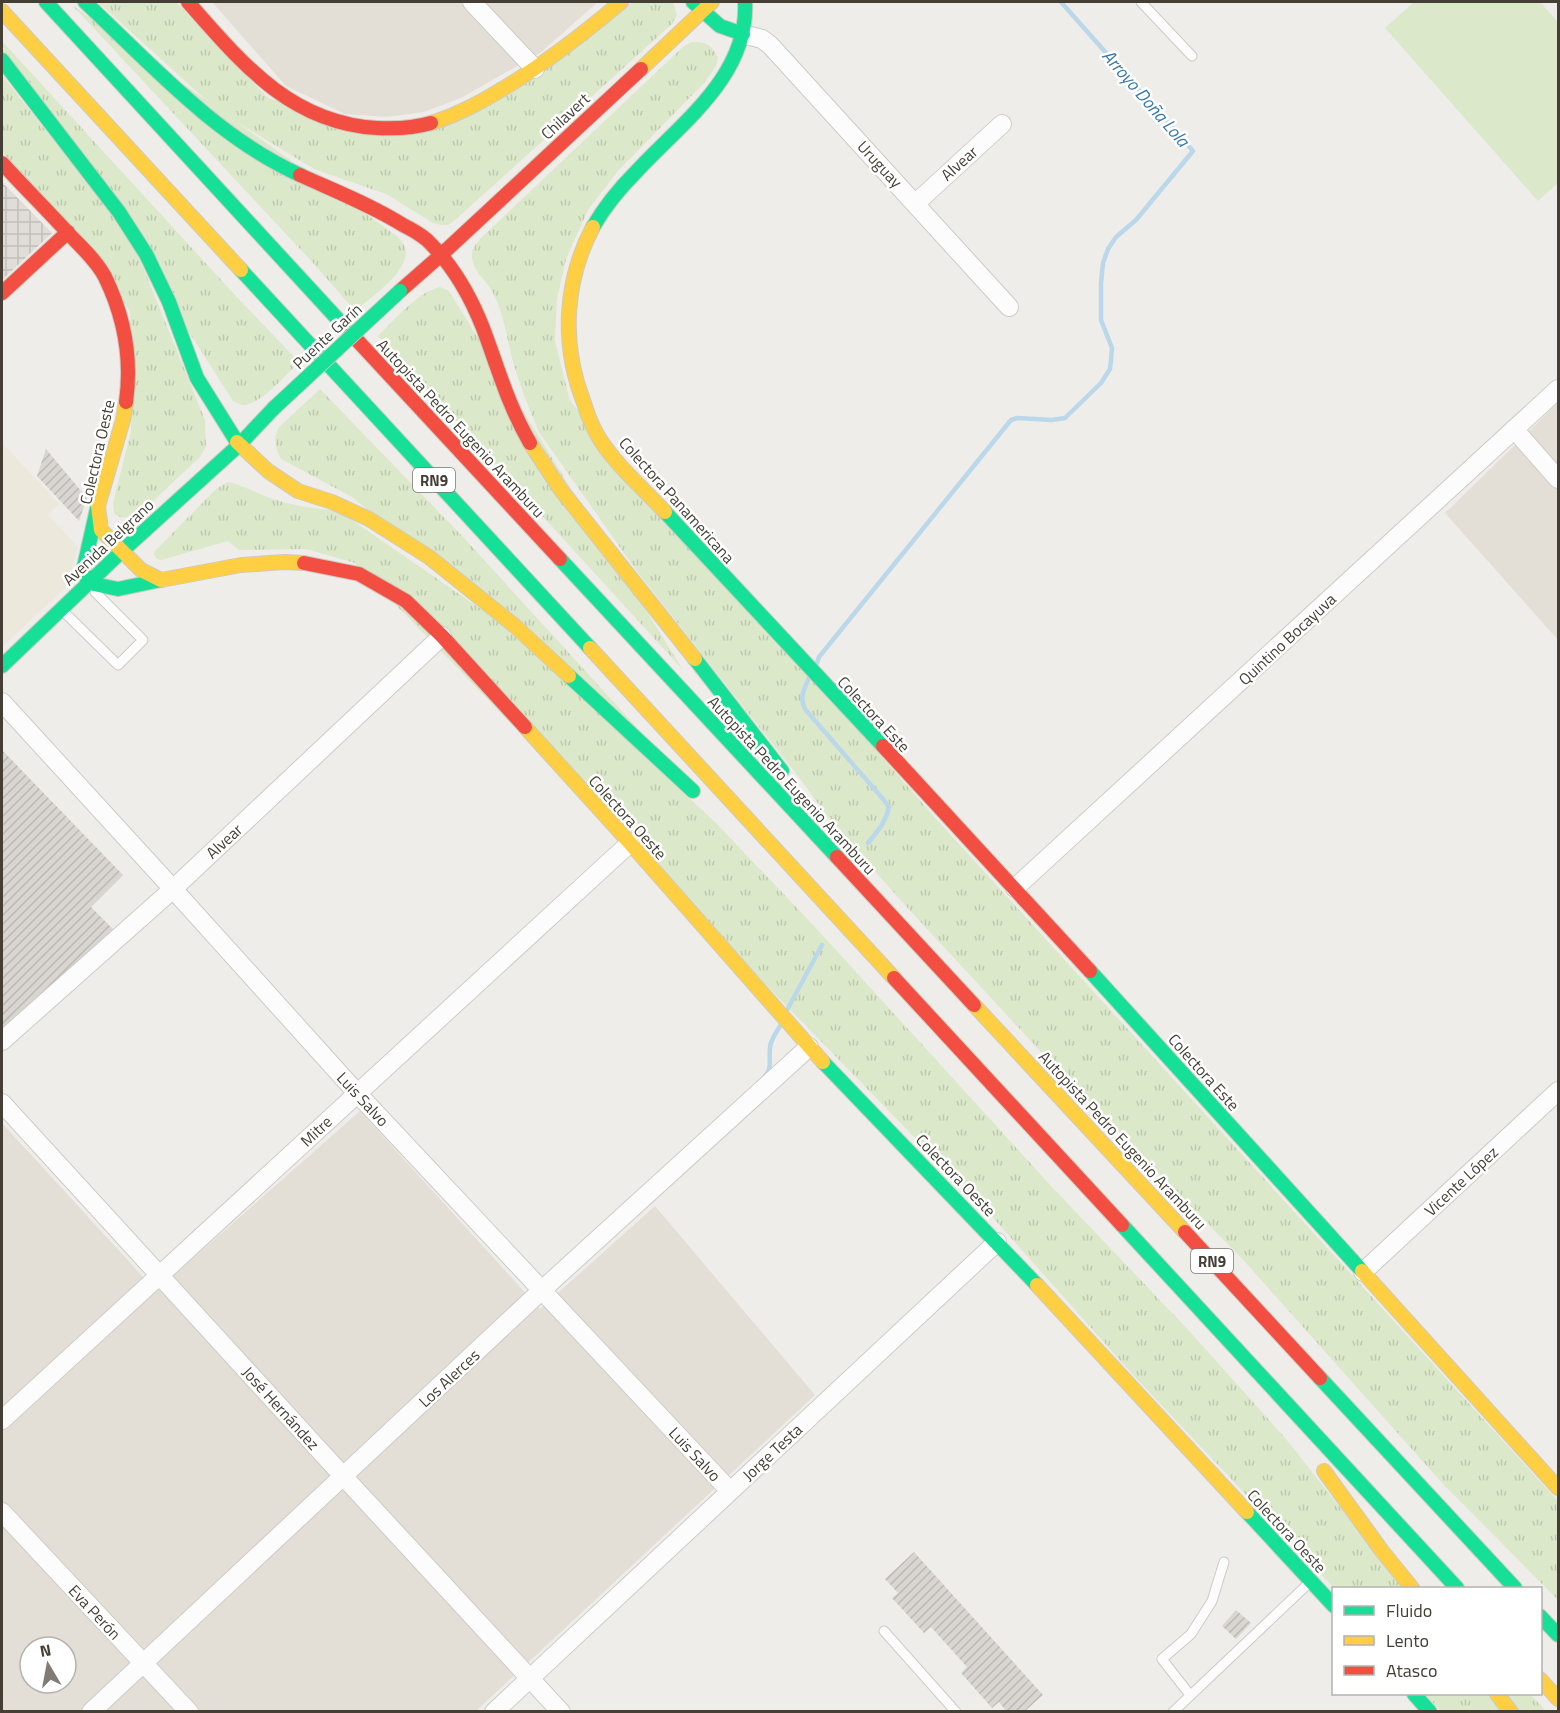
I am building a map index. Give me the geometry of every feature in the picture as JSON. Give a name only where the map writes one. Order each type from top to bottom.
[{"type":"main road","name":"Autopista Pedro Eugenio Aramburu","points":[[46,2],[1514,1587]]},
{"type":"main road","points":[[85,2],[207,117],[251,148],[293,172],[384,213],[425,238],[441,255],[458,276],[477,316],[505,393],[539,459],[792,783]]},
{"type":"main road","points":[[188,2],[250,70],[291,101],[322,117],[347,126],[383,129],[415,126],[445,118],[481,102],[535,69],[591,28],[621,2]]},
{"type":"main road","name":"Colectora Panamericana","points":[[745,2],[747,13],[743,34],[729,67],[716,88],[617,192],[599,216],[588,237],[572,284],[568,309],[568,340],[573,375],[601,441],[637,483],[821,681]]},
{"type":"main road","points":[[702,4],[713,21],[727,30],[743,34]]},
{"type":"main road","name":"Chilavert","points":[[441,255],[702,4]]},
{"type":"main road","name":"RN9","points":[[2,11],[1455,1587]]},
{"type":"main road","points":[[2,60],[119,212],[146,254],[169,302],[200,384],[239,445],[268,471],[298,490],[369,519],[438,563],[514,626],[705,802]]},
{"type":"main road","name":"Colectora Oeste","points":[[2,163],[68,232],[104,275],[122,321],[128,350],[129,381],[123,420],[98,506],[101,530],[121,552],[141,570],[161,580],[241,565],[285,562],[327,566],[359,574],[406,601],[442,636],[630,843],[809,1047],[997,1242],[1332,1604]]},
{"type":"main road","points":[[2,293],[68,232]]},
{"type":"main road","name":"Puente Garín","points":[[239,445],[274,408],[441,255]]},
{"type":"main road","name":"Avenida Belgrano","points":[[2,666],[121,552],[239,445]]},
{"type":"main road","points":[[98,506],[83,571],[89,583],[118,589],[161,580]]},
{"type":"main road","name":"Colectora Este","points":[[821,681],[1015,888],[1558,1488]]},
{"type":"main road","points":[[814,812],[907,934]]},
{"type":"main road","points":[[772,866],[866,950]]},
{"type":"main road","points":[[1118,1223],[1266,1400]]},
{"type":"main road","points":[[1295,1349],[1510,1563]]},
{"type":"main road","points":[[1317,1462],[1411,1587]]},
{"type":"main road","points":[[1542,1618],[1558,1635]]},
{"type":"main road","points":[[1542,1681],[1558,1699]]},
{"type":"main road","points":[[1415,1695],[1430,1712]]},
{"type":"main road","points":[[1498,1695],[1511,1712]]},
{"type":"street","points":[[472,2],[535,69]]},
{"type":"street","name":"Uruguay","points":[[743,34],[762,39],[770,45],[1009,306]]},
{"type":"street","name":"Alvear","points":[[916,203],[1002,124]]},
{"type":"street","name":"Quintino Bocayuva","points":[[1015,888],[1558,389]]},
{"type":"street","points":[[1514,429],[1558,479]]},
{"type":"street","name":"Alvear","points":[[2,1041],[173,889],[442,636]]},
{"type":"street","name":"Luis Salvo","points":[[2,702],[357,1093],[730,1491]]},
{"type":"street","name":"Mitre","points":[[2,1420],[630,843]]},
{"type":"street","name":"Los Alerces","points":[[91,1712],[542,1290],[809,1047]]},
{"type":"street","name":"Vicente López","points":[[1363,1272],[1558,1091]]},
{"type":"street","name":"José Hernández","points":[[2,1103],[561,1712]]},
{"type":"street","name":"Jorge Testa","points":[[494,1712],[997,1242]]},
{"type":"street","name":"Eva Perón","points":[[2,1512],[189,1712]]},
{"type":"lane","points":[[1141,2],[1192,56]]},
{"type":"lane","points":[[61,609],[118,665],[143,640],[89,583]]},
{"type":"lane","points":[[1190,1695],[1162,1659],[1191,1634],[1212,1601],[1224,1562]]},
{"type":"lane","points":[[1173,1712],[1311,1581]]},
{"type":"lane","points":[[884,1630],[956,1712]]},
{"type":"shaded area","points":[[212,2],[598,2],[540,53],[461,98],[424,112],[387,117],[345,114],[286,86]]},
{"type":"shaded area","points":[[2,182],[52,233],[2,280]]},
{"type":"shaded area","points":[[1558,403],[1558,640],[1445,513]]},
{"type":"shaded area","points":[[2,443],[59,504],[48,515],[78,547],[68,585],[2,647]]},
{"type":"shaded area","points":[[360,1111],[540,1309],[655,1206],[815,1395],[476,1711],[2,1711],[2,1123],[156,1291]]},
{"type":"green space","points":[[98,2],[176,2],[268,98],[408,136],[633,2],[673,2],[677,15],[672,24],[454,221],[448,225],[441,225],[433,223],[386,194],[314,169],[217,110]]},
{"type":"green space","points":[[1414,2],[1540,2],[1558,22],[1558,183],[1538,201],[1385,28]]},
{"type":"green space","points":[[72,5],[397,236],[406,253],[400,270],[355,311]]},
{"type":"green space","points":[[2,41],[299,362],[265,395],[249,404],[242,405],[233,401],[2,55]]},
{"type":"green space","points":[[692,42],[705,43],[710,47],[718,57],[716,66],[704,83],[618,171],[588,210],[566,259],[557,299],[555,341],[570,401],[938,821],[1558,1501],[1558,1600],[1442,1483],[1245,1262],[1041,1052],[833,824],[638,573],[539,432],[513,362],[500,308],[492,291],[474,266],[473,250],[483,236],[684,46]]},
{"type":"green space","points":[[2,75],[132,240],[205,420],[206,447],[199,458],[139,514],[123,518],[114,513],[113,503],[131,431],[130,311],[2,151]]},
{"type":"green space","points":[[440,287],[449,291],[683,670],[378,336],[415,300]]},
{"type":"green space","points":[[320,389],[465,539],[642,733],[352,497],[281,459],[276,443],[279,427]]},
{"type":"green space","points":[[228,482],[281,501],[339,511],[507,627],[716,823],[815,927],[1052,1187],[1192,1334],[1286,1439],[1403,1587],[1333,1587],[1133,1375],[995,1220],[355,563],[306,549],[239,550],[228,541],[161,560],[157,559],[155,551],[216,489]]},
{"type":"green space","points":[[1425,1695],[1488,1695],[1502,1711],[1441,1711]]},
{"type":"green space","points":[[1503,1695],[1531,1695],[1546,1711],[1516,1711]]},
{"type":"building","points":[[46,449],[87,498],[79,521],[37,476]]},
{"type":"building","points":[[2,750],[123,875],[91,907],[113,929],[2,1032]]},
{"type":"building","points":[[914,1552],[1043,1695],[1024,1712],[1007,1712],[999,1702],[992,1708],[961,1673],[967,1667],[931,1627],[924,1633],[892,1598],[898,1593],[885,1579]]},
{"type":"building","points":[[1236,1610],[1251,1623],[1236,1639],[1222,1626]]},
{"type":"waterway","name":"Arroyo Doña Lola","points":[[817,663],[819,657],[1011,420],[1065,418],[1101,383],[1110,369],[1112,348],[1101,320],[1101,283],[1103,263],[1108,249],[1116,237],[1136,220],[1193,151],[1061,2]]},
{"type":"waterway","points":[[809,678],[802,697],[805,709],[889,807],[878,831],[868,843]]},
{"type":"waterway","points":[[787,1010],[822,945]]},
{"type":"waterway","points":[[765,1076],[770,1065],[771,1043],[780,1026]]},
{"type":"traffic: fast","points":[[46,2],[356,339]]},
{"type":"traffic: fast","points":[[85,2],[212,120],[240,141],[300,175]]},
{"type":"traffic: fast","points":[[693,2],[720,26],[743,34]]},
{"type":"traffic: fast","points":[[593,227],[618,191],[691,116],[724,75],[736,53],[743,29],[745,2]]},
{"type":"traffic: fast","points":[[2,60],[119,212],[146,254],[169,302],[197,378],[237,442]]},
{"type":"traffic: fast","points":[[241,270],[590,648]]},
{"type":"traffic: fast","points":[[274,408],[400,291]]},
{"type":"traffic: fast","points":[[2,666],[121,552],[239,445],[274,408]]},
{"type":"traffic: fast","points":[[97,509],[83,571],[89,583],[118,589],[161,580]]},
{"type":"traffic: fast","points":[[665,512],[883,746]]},
{"type":"traffic: fast","points":[[560,559],[837,857]]},
{"type":"traffic: fast","points":[[695,659],[782,771]]},
{"type":"traffic: fast","points":[[569,676],[693,791]]},
{"type":"traffic: fast","points":[[1090,971],[1362,1271]]},
{"type":"traffic: fast","points":[[823,1062],[1037,1285]]},
{"type":"traffic: fast","points":[[1122,1225],[1456,1587]]},
{"type":"traffic: fast","points":[[1320,1378],[1514,1587]]},
{"type":"traffic: fast","points":[[1247,1512],[1332,1604]]},
{"type":"traffic: fast","points":[[1542,1618],[1558,1635]]},
{"type":"traffic: fast","points":[[1415,1695],[1430,1712]]},
{"type":"traffic: slow","points":[[431,123],[464,110],[514,82],[569,44],[621,2]]},
{"type":"traffic: slow","points":[[641,69],[712,2]]},
{"type":"traffic: slow","points":[[2,11],[241,270]]},
{"type":"traffic: slow","points":[[593,227],[583,248],[571,292],[569,336],[577,381],[589,418],[607,450],[665,512]]},
{"type":"traffic: slow","points":[[126,402],[98,506],[101,530],[141,570],[161,580],[241,565],[304,563]]},
{"type":"traffic: slow","points":[[237,442],[268,471],[298,491],[332,502],[369,519],[429,557],[515,626],[569,676]]},
{"type":"traffic: slow","points":[[530,443],[561,490],[695,659]]},
{"type":"traffic: slow","points":[[590,648],[894,978]]},
{"type":"traffic: slow","points":[[525,727],[823,1062]]},
{"type":"traffic: slow","points":[[974,1005],[1185,1232]]},
{"type":"traffic: slow","points":[[1362,1271],[1558,1488]]},
{"type":"traffic: slow","points":[[1037,1285],[1247,1512]]},
{"type":"traffic: slow","points":[[1324,1471],[1411,1587]]},
{"type":"traffic: slow","points":[[1542,1681],[1558,1699]]},
{"type":"traffic: slow","points":[[1498,1695],[1511,1712]]},
{"type":"traffic: jam","points":[[188,2],[248,67],[293,102],[318,115],[346,124],[377,128],[404,128],[431,123]]},
{"type":"traffic: jam","points":[[400,291],[641,69]]},
{"type":"traffic: jam","points":[[2,163],[98,265],[105,277],[122,322],[125,338],[128,370],[126,402]]},
{"type":"traffic: jam","points":[[300,175],[353,198],[391,218],[427,240],[436,249],[460,281],[472,304],[509,400],[530,443]]},
{"type":"traffic: jam","points":[[2,293],[68,232]]},
{"type":"traffic: jam","points":[[356,339],[560,559]]},
{"type":"traffic: jam","points":[[304,563],[359,574],[406,601],[442,636],[525,727]]},
{"type":"traffic: jam","points":[[883,746],[1090,971]]},
{"type":"traffic: jam","points":[[837,857],[974,1005]]},
{"type":"traffic: jam","points":[[894,978],[1122,1225]]},
{"type":"traffic: jam","points":[[1185,1232],[1320,1378]]}]
